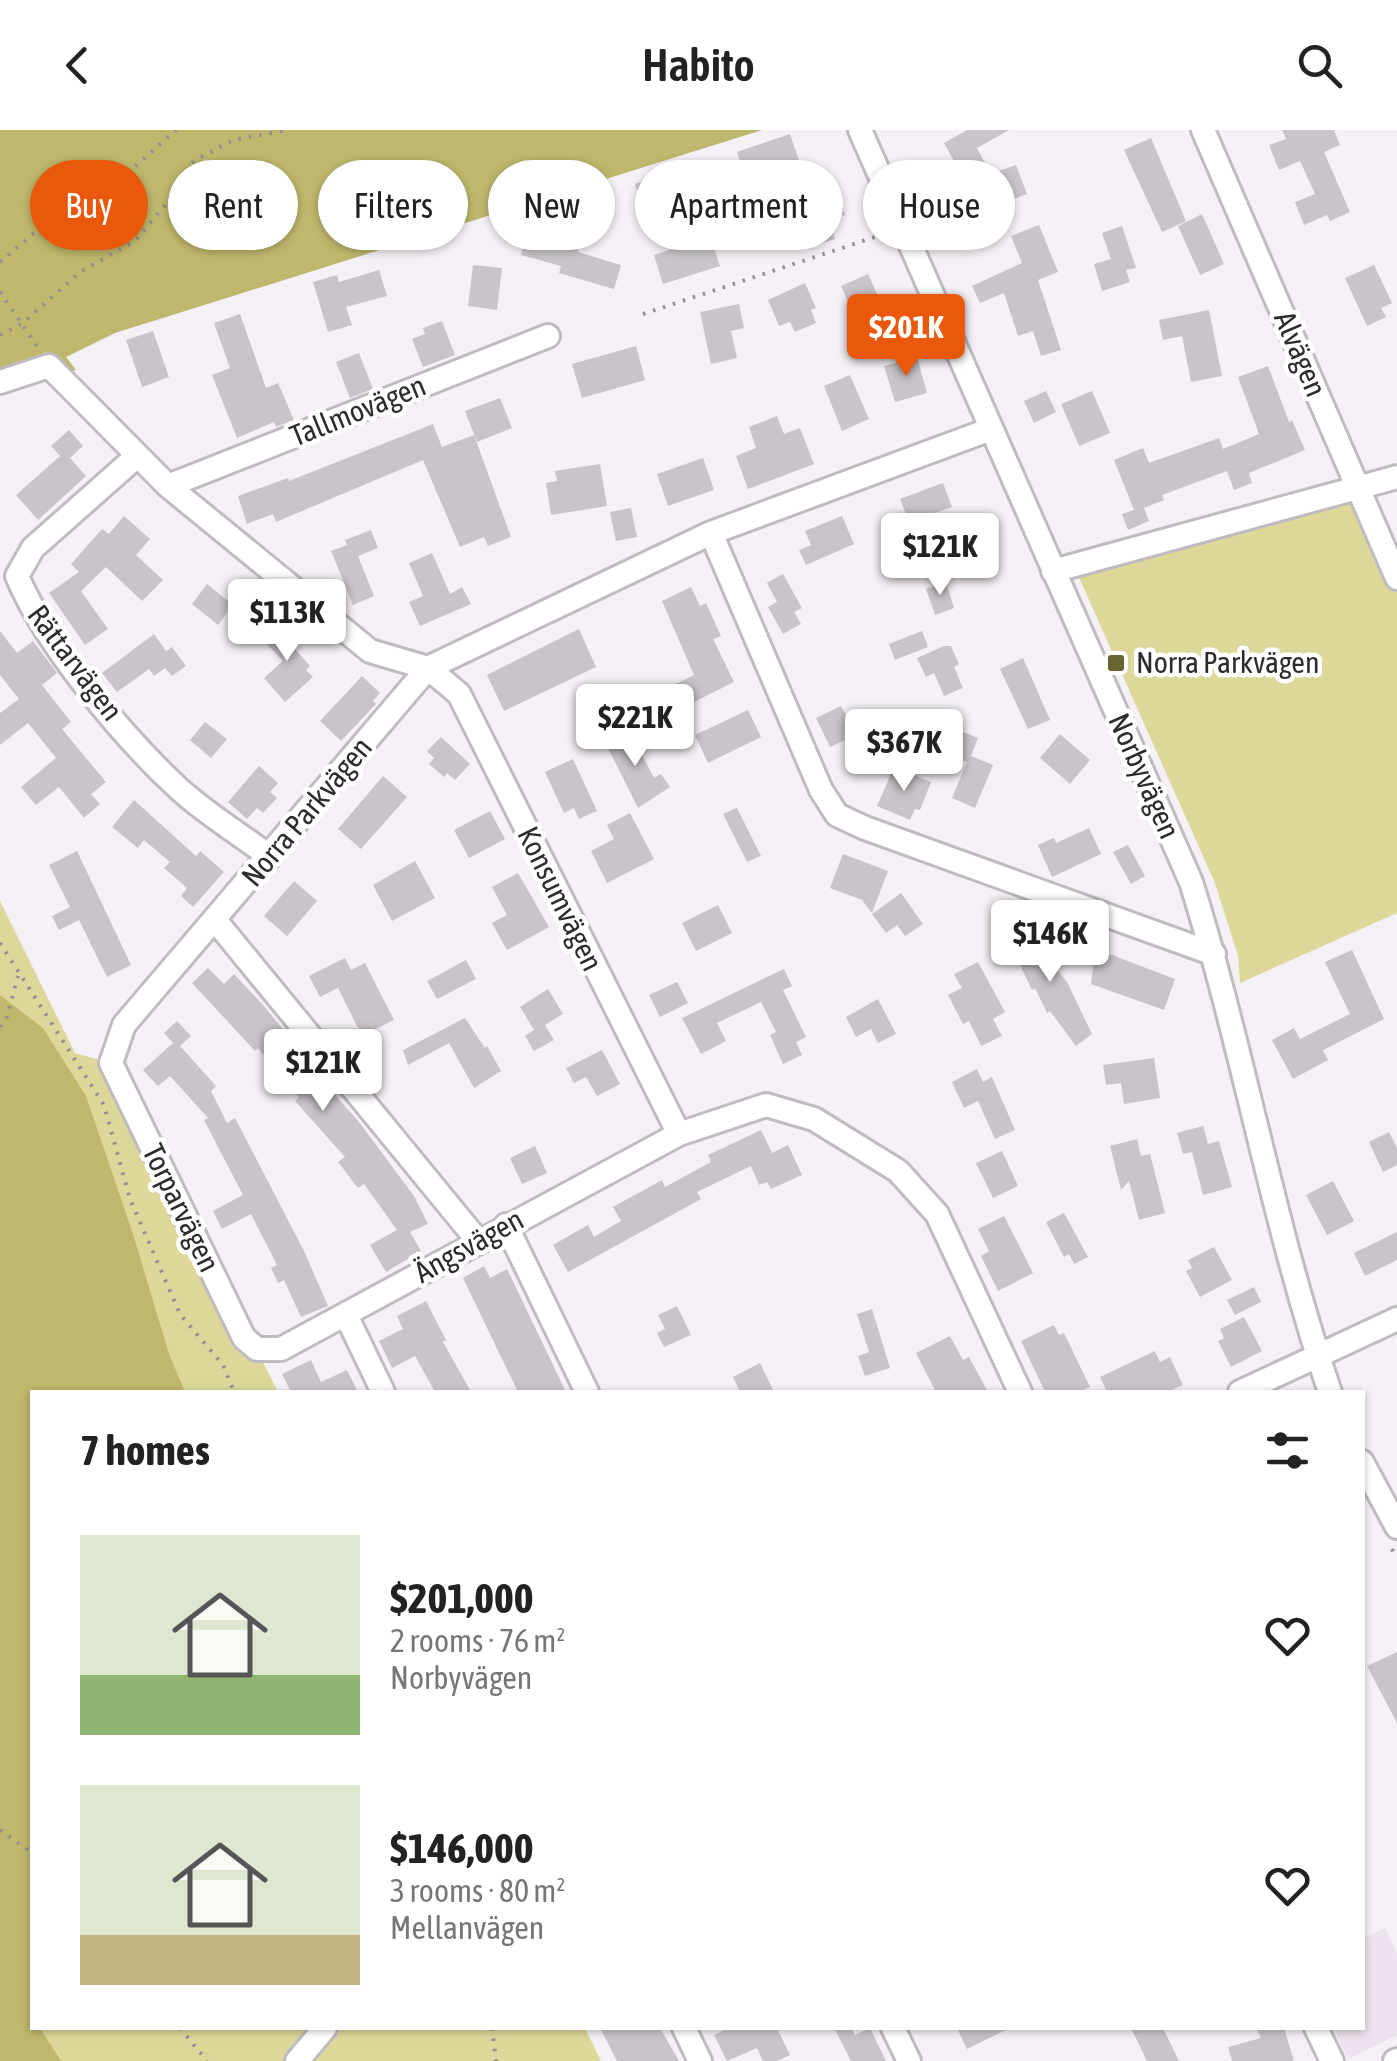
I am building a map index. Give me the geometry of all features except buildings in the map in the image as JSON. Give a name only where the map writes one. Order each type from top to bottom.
[{"type":"street","name":"Norbyvägen","points":[[860,130],[1191,882],[1214,954],[1329,1390]]},
{"type":"street","name":"Alvägen","points":[[1202,130],[1397,578]]},
{"type":"street","name":"Tallmovägen","points":[[168,486],[548,336]]},
{"type":"street","points":[[0,382],[49,366]]},
{"type":"street","name":"Konsumvägen","points":[[49,366],[168,486],[370,651],[428,668],[459,694],[678,1134]]},
{"type":"street","name":"Norra Parkvägen","points":[[111,1062],[124,1025],[428,668],[712,533],[992,428]]},
{"type":"street","name":"Rättarvägen","points":[[137,456],[33,548],[17,576],[32,610],[102,705],[179,789],[270,857]]},
{"type":"street","points":[[1053,571],[1397,477]]},
{"type":"street","points":[[712,533],[821,790],[837,815],[1214,954]]},
{"type":"street","points":[[215,920],[478,1242]]},
{"type":"street","name":"Torparvägen","points":[[111,1062],[244,1338],[257,1349]]},
{"type":"street","points":[[678,1134],[766,1105],[814,1119],[898,1171],[938,1214],[1019,1390]]},
{"type":"street","name":"Ängsvägen","points":[[257,1349],[282,1349],[678,1134]]},
{"type":"street","points":[[506,1225],[586,1390]]},
{"type":"street","points":[[346,1315],[382,1390]]},
{"type":"street","points":[[1245,1390],[1397,1318]]},
{"type":"street","points":[[1365,1468],[1397,1527]]},
{"type":"street","points":[[297,2061],[323,2030]]},
{"type":"street","points":[[685,2030],[700,2061]]},
{"type":"street","points":[[893,2030],[908,2061]]},
{"type":"street","points":[[1317,2030],[1332,2061]]},
{"type":"path","points":[[0,262],[80,194],[120,179],[176,130]]},
{"type":"path","points":[[0,335],[23,323],[80,272],[135,241],[165,206],[194,161],[233,140],[287,130]]},
{"type":"path","points":[[642,314],[863,241]]},
{"type":"path","points":[[0,292],[49,366]]},
{"type":"path","points":[[0,943],[104,1105],[130,1200],[180,1314],[223,1364],[233,1390]]},
{"type":"path","points":[[0,1028],[19,973]]},
{"type":"path","points":[[0,1830],[30,1852]]},
{"type":"path","points":[[182,2030],[207,2061]]},
{"type":"path","points":[[492,2030],[496,2061]]},
{"type":"shaded area","points":[[0,130],[762,130],[666,160],[635,160],[635,170],[615,176],[615,160],[488,160],[488,216],[468,222],[468,160],[318,160],[318,250],[380,250],[115,333],[66,357],[76,370],[0,394]]},
{"type":"shaded area","points":[[1358,487],[1397,578],[1397,913],[1240,983],[1238,956],[1215,883],[1077,573]]},
{"type":"shaded area","points":[[0,901],[75,1053],[111,1063],[277,1390],[30,1390],[30,2030],[586,2030],[601,2061],[0,2061]]},
{"type":"shaded area","points":[[0,995],[43,1028],[86,1096],[184,1390],[30,1390],[30,2030],[41,2030],[61,2061],[0,2061]]},
{"type":"shaded area","points":[[1385,1928],[1397,1953],[1397,2035],[1348,2059],[1334,2030],[1365,2030],[1365,1938]]},
{"type":"place","name":"Norra Parkvägen","points":[[1116,663]]}]
